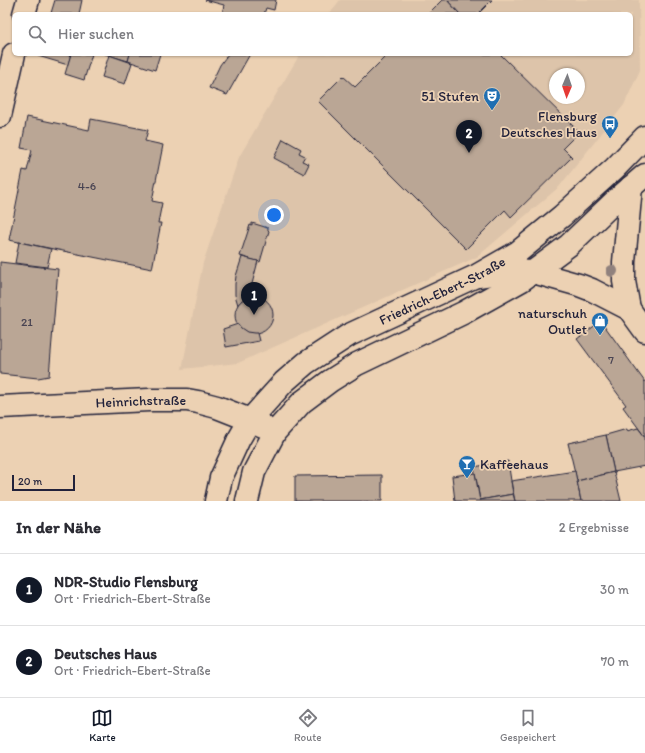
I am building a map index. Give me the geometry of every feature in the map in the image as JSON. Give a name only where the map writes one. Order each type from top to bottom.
[{"type":"main road","points":[[25,12],[28,0]]},
{"type":"main road","points":[[0,116],[14,56]]},
{"type":"main road","name":"Friedrich-Ebert-Straße","points":[[216,501],[221,478],[238,439],[250,420],[284,382],[306,363],[349,335],[476,276],[518,252],[562,216],[615,168],[645,137]]},
{"type":"main road","points":[[629,309],[624,281],[624,262],[638,181]]},
{"type":"main road","name":"Friedrich-Ebert-Straße","points":[[246,501],[254,472],[275,432],[302,402],[357,364],[463,313],[522,280],[569,244],[638,181]]},
{"type":"main road","points":[[476,276],[511,270],[533,272],[579,285],[629,309],[645,330]]},
{"type":"main road","name":"Heinrichstraße","points":[[0,407],[149,400],[187,400],[216,407],[250,420],[275,432]]},
{"type":"shaded area","points":[[340,0],[639,0],[640,70],[624,105],[559,187],[477,257],[238,363],[182,369],[203,263],[239,157],[299,56],[633,56],[633,12],[331,12]]},
{"type":"building","points":[[55,0],[82,0],[79,12],[51,12]]},
{"type":"building","points":[[205,0],[276,0],[274,10],[266,8],[265,12],[222,12],[224,5]]},
{"type":"building","points":[[442,0],[447,0],[458,12],[430,12]]},
{"type":"building","points":[[447,0],[492,0],[480,12],[458,12]]},
{"type":"building","points":[[38,56],[70,56],[68,65]]},
{"type":"building","points":[[70,56],[91,56],[84,80],[65,74]]},
{"type":"building","points":[[109,56],[132,63],[125,84],[102,77]]},
{"type":"building","points":[[112,56],[129,56],[128,61]]},
{"type":"building","points":[[129,56],[159,56],[155,70],[128,61]]},
{"type":"building","points":[[227,56],[249,56],[227,95],[209,88],[220,65]]},
{"type":"building","points":[[386,56],[502,56],[579,132],[563,148],[572,157],[511,217],[505,210],[466,249],[318,101],[343,76],[355,87]]},
{"type":"building","points":[[27,117],[89,130],[91,119],[148,130],[145,141],[163,145],[152,201],[162,203],[158,223],[161,223],[152,269],[9,240],[23,170],[27,171],[32,150],[21,148]]},
{"type":"building","points":[[283,139],[301,149],[299,153],[305,156],[302,161],[309,164],[304,174],[274,158]]},
{"type":"building","points":[[252,223],[268,228],[269,231],[260,262],[240,256]]},
{"type":"building","points":[[19,242],[51,249],[47,267],[15,263]]},
{"type":"building","points":[[242,257],[258,261],[252,284],[251,296],[241,301],[238,305],[235,295],[235,284]]},
{"type":"building","points":[[0,262],[58,269],[49,376],[38,378],[0,374]]},
{"type":"building","points":[[254,296],[267,302],[273,315],[267,328],[254,334],[241,328],[235,315],[241,302]]},
{"type":"building","points":[[601,321],[645,382],[645,437],[623,407],[626,405],[577,339]]},
{"type":"building","points":[[238,324],[247,332],[257,333],[259,341],[226,347],[223,329]]},
{"type":"building","points":[[638,428],[645,437],[645,466],[614,472],[606,435],[627,429],[627,431]]},
{"type":"building","points":[[606,435],[614,472],[577,481],[568,443]]},
{"type":"building","points":[[508,461],[513,494],[480,500],[474,467]]},
{"type":"building","points":[[575,471],[581,501],[515,501],[511,481]]},
{"type":"building","points":[[614,472],[621,501],[581,501],[577,481]]},
{"type":"building","points":[[475,473],[480,501],[455,501],[452,476]]},
{"type":"building","points":[[382,475],[382,501],[295,501],[295,476]]},
{"type":"building","points":[[513,494],[515,501],[480,501],[480,500]]},
{"type":"place","name":"51 Stufen","points":[[492,111]]},
{"type":"place","name":"Flensburg Deutsches Haus","points":[[610,139]]},
{"type":"place","name":"Deutsches Haus","points":[[469,153]]},
{"type":"place","name":"NDR-Studio Flensburg","points":[[254,315]]},
{"type":"place","name":"naturschuh Outlet","points":[[600,336]]},
{"type":"place","name":"Kaffeehaus","points":[[467,479]]}]
